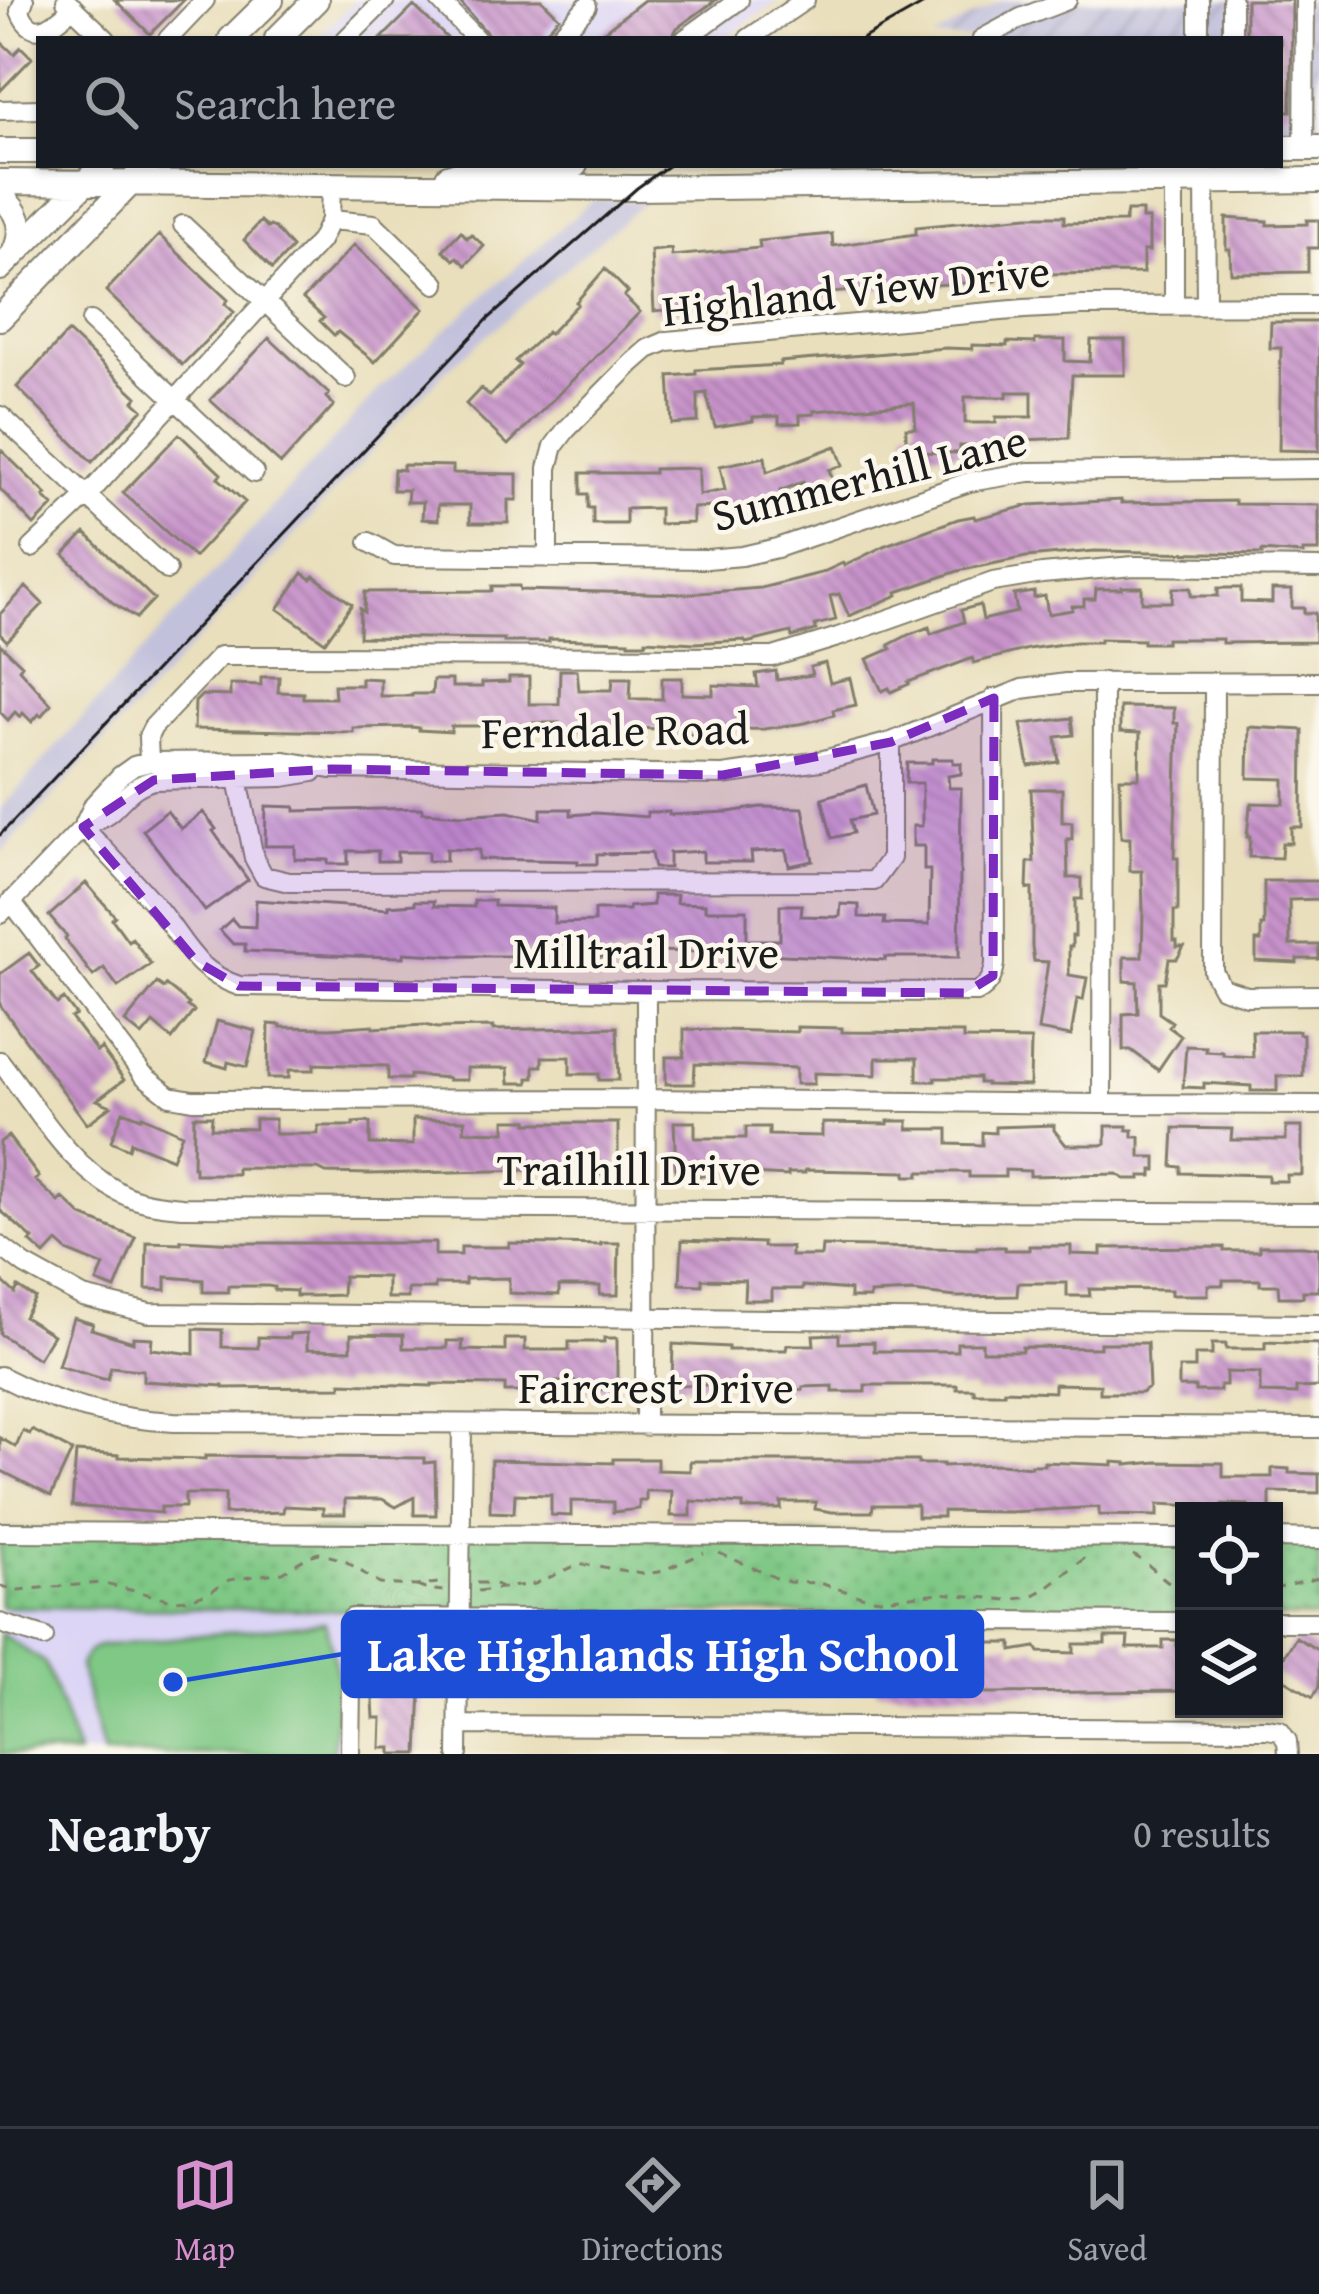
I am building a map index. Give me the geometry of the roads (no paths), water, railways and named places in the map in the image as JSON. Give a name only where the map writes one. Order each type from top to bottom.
[{"type":"main road","points":[[235,36],[271,0]]},
{"type":"main road","points":[[280,36],[316,0]]},
{"type":"main road","points":[[0,151],[36,151]]},
{"type":"main road","points":[[0,318],[145,168]]},
{"type":"main road","points":[[423,185],[476,168]]},
{"type":"main road","points":[[0,182],[94,174],[128,183],[638,188],[1177,173],[1319,180]]},
{"type":"main road","points":[[7,260],[94,174]]},
{"type":"main road","points":[[0,196],[18,216],[20,241],[7,260]]},
{"type":"street","points":[[23,0],[20,11],[25,23],[35,29],[46,28],[69,4],[103,36]]},
{"type":"street","points":[[170,36],[205,0]]},
{"type":"street","points":[[349,36],[385,0]]},
{"type":"street","points":[[439,0],[473,36]]},
{"type":"street","points":[[689,36],[739,0]]},
{"type":"street","points":[[752,36],[805,0]]},
{"type":"street","points":[[988,36],[1067,0]]},
{"type":"street","points":[[1198,0],[1199,36]]},
{"type":"street","points":[[1232,0],[1232,36]]},
{"type":"street","points":[[1301,148],[1305,0]]},
{"type":"street","points":[[560,36],[588,2]]},
{"type":"street","points":[[0,110],[36,110]]},
{"type":"street","points":[[1174,305],[1177,173]]},
{"type":"street","points":[[1201,173],[1206,305]]},
{"type":"street","points":[[32,548],[87,496],[320,242],[330,220],[331,184]]},
{"type":"street","points":[[330,220],[374,224],[436,284]]},
{"type":"street","points":[[183,225],[346,378]]},
{"type":"street","name":"Highland View Drive","points":[[548,558],[548,468],[554,446],[632,363],[667,341],[1024,309],[1319,305]]},
{"type":"street","points":[[92,321],[254,473]]},
{"type":"street","points":[[1,416],[167,570]]},
{"type":"street","name":"Summerhill Lane","points":[[369,542],[394,556],[706,559],[777,548],[969,482],[1029,472],[1319,469]]},
{"type":"street","points":[[1319,568],[1134,566],[1042,574],[993,582],[773,657],[220,656],[153,727],[148,737],[160,767],[134,766],[119,776],[82,826],[6,908],[143,1075],[170,1096],[193,1100],[1319,1106]]},
{"type":"street","name":"Ferndale Road","points":[[160,767],[285,761],[331,769],[723,775],[820,761],[891,742],[994,698],[1066,682],[1319,682]]},
{"type":"street","points":[[1102,1104],[1103,682]]},
{"type":"street","points":[[1214,682],[1213,971],[1222,988],[1247,996],[1319,995]]},
{"type":"street","name":"Milltrail Drive","points":[[82,826],[157,906],[196,961],[216,978],[239,986],[977,992],[987,986],[995,964],[994,698]]},
{"type":"street","points":[[238,778],[254,858],[264,876],[289,882],[874,880],[891,858],[891,742]]},
{"type":"street","name":"Ferndale Road","points":[[160,767],[238,778],[331,769]]},
{"type":"street","points":[[645,1426],[646,992]]},
{"type":"street","name":"Trailhill Drive","points":[[0,1061],[70,1152],[120,1193],[148,1204],[1319,1213]]},
{"type":"street","points":[[0,1246],[83,1298],[149,1313],[1319,1324]]},
{"type":"street","name":"Faircrest Drive","points":[[0,1376],[76,1408],[130,1420],[1319,1428]]},
{"type":"street","points":[[458,1754],[462,1425]]},
{"type":"street","points":[[0,1532],[1175,1538]]},
{"type":"street","points":[[1283,1538],[1319,1539]]},
{"type":"street","points":[[350,1754],[352,1618],[1175,1622]]},
{"type":"street","points":[[1283,1622],[1319,1622]]},
{"type":"street","points":[[0,1623],[44,1637]]},
{"type":"street","points":[[458,1725],[1267,1729],[1280,1731],[1288,1754]]},
{"type":"tram line","points":[[867,36],[931,0]]},
{"type":"tram line","points":[[0,835],[487,320],[665,168]]},
{"type":"place","name":"Lake Highlands High School","points":[[173,1682]]}]
